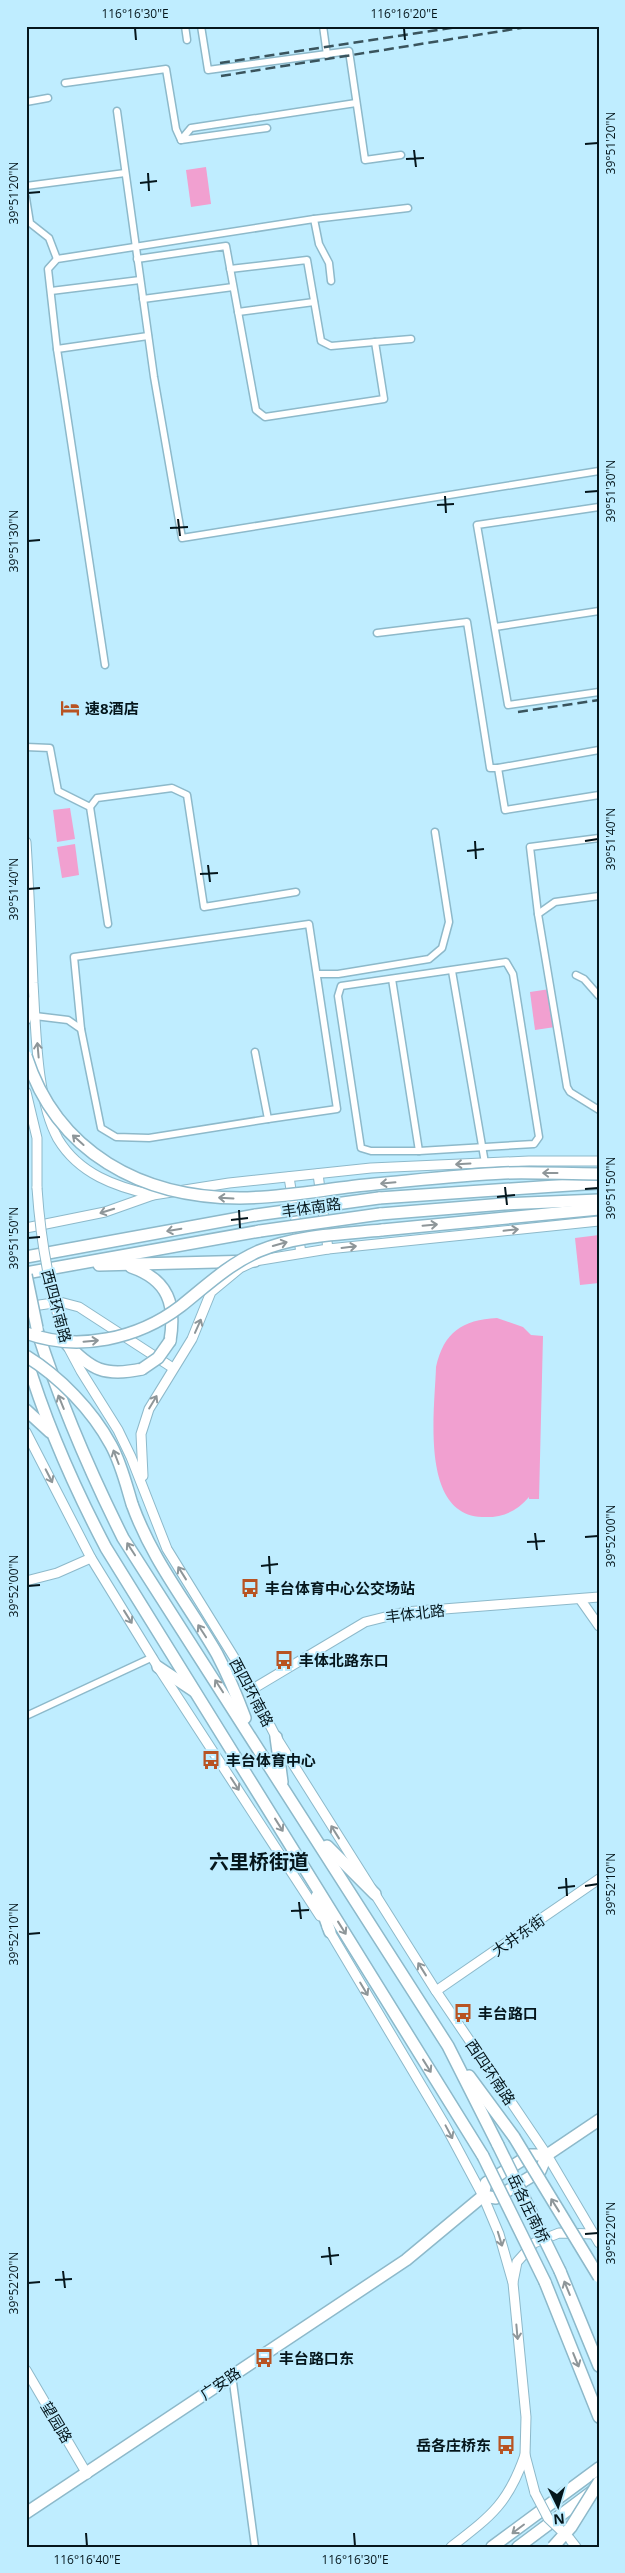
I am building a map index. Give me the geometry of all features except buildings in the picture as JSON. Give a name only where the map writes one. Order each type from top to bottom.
[{"type":"highway","points":[[26,1056],[41,1095],[66,1129],[86,1148],[128,1175],[178,1193],[240,1198],[504,1173],[599,1174]]},
{"type":"highway","name":"丰体南路","points":[[26,1257],[256,1215],[378,1198],[599,1183]]},
{"type":"highway","name":"丰体南路","points":[[26,1274],[260,1231],[380,1214],[504,1204],[599,1200]]},
{"type":"highway","points":[[31,1330],[59,1341],[92,1342],[124,1335],[160,1320],[221,1274],[257,1252],[287,1242],[382,1230],[599,1209]]},
{"type":"highway","points":[[65,1266],[255,1260]]},
{"type":"highway","points":[[66,1343],[80,1359],[99,1370],[120,1374],[142,1369],[158,1358],[170,1341],[173,1319],[167,1296],[158,1282],[146,1272],[125,1265]]},
{"type":"highway","name":"西四环南路","points":[[26,1274],[31,1330],[93,1479],[123,1538],[448,2046],[498,2145]]},
{"type":"highway","points":[[26,1357],[42,1366],[68,1389],[112,1445],[144,1535],[162,1569],[225,1669],[252,1738]]},
{"type":"highway","points":[[26,1357],[53,1435],[75,1488],[106,1548],[307,1871],[330,1932]]},
{"type":"highway","points":[[26,1410],[53,1435]]},
{"type":"highway","points":[[155,1662],[198,1694]]},
{"type":"highway","points":[[276,1736],[283,1786]]},
{"type":"highway","points":[[310,1829],[375,1894]]},
{"type":"highway","name":"岳各庄南桥","points":[[307,1871],[483,2156],[545,2282],[599,2417]]},
{"type":"highway","points":[[448,2046],[514,2137],[599,2277]]},
{"type":"highway","points":[[547,2155],[530,2155],[486,2183],[483,2196],[496,2198],[540,2171],[547,2155],[599,2120]]},
{"type":"highway","name":"岳各庄南桥","points":[[498,2145],[560,2271],[599,2366]]},
{"type":"highway","name":"广安路","points":[[26,2513],[406,2260],[483,2196]]},
{"type":"highway","points":[[492,2547],[599,2468]]},
{"type":"highway","points":[[553,2547],[571,2527],[599,2482]]},
{"type":"highway","points":[[519,2546],[599,2486]]},
{"type":"street","points":[[185,26],[187,40]]},
{"type":"street","points":[[201,26],[208,70],[349,51],[365,160],[402,156]]},
{"type":"street","points":[[323,26],[327,55]]},
{"type":"street","points":[[65,83],[166,69],[176,129],[181,140]]},
{"type":"street","points":[[26,102],[48,98]]},
{"type":"street","points":[[181,140],[191,128],[356,103]]},
{"type":"street","points":[[117,111],[136,259],[182,538],[599,471]]},
{"type":"street","points":[[181,140],[267,128]]},
{"type":"street","points":[[26,186],[125,173]]},
{"type":"street","points":[[26,198],[30,223],[50,238],[58,259]]},
{"type":"street","points":[[105,665],[57,349],[48,269],[58,259],[314,219],[408,208]]},
{"type":"street","points":[[314,219],[319,244],[329,263],[331,281]]},
{"type":"street","points":[[136,259],[226,246],[256,410],[265,417],[384,399],[382,374],[375,342]]},
{"type":"street","points":[[230,269],[307,260],[321,341],[326,345],[411,339]]},
{"type":"street","points":[[51,291],[140,280]]},
{"type":"street","points":[[143,299],[233,287]]},
{"type":"street","points":[[238,312],[314,302]]},
{"type":"street","points":[[57,349],[148,336]]},
{"type":"street","points":[[599,507],[477,525],[508,705],[599,692]]},
{"type":"street","points":[[495,627],[599,611]]},
{"type":"street","points":[[377,633],[467,622],[490,768],[599,750]]},
{"type":"street","points":[[26,747],[50,748],[58,791],[90,807]]},
{"type":"street","points":[[498,768],[505,810],[599,795]]},
{"type":"street","points":[[108,924],[90,807],[97,798],[172,788],[180,790],[187,795],[204,906],[296,892]]},
{"type":"street","points":[[317,974],[338,974],[429,959],[442,948],[449,922],[435,832]]},
{"type":"street","points":[[599,838],[530,847],[538,914],[567,1087],[570,1092],[599,1110]]},
{"type":"street","points":[[26,842],[37,1053],[48,1117],[59,1140],[74,1159],[94,1176],[124,1189],[153,1195]]},
{"type":"street","points":[[538,914],[555,902],[599,896]]},
{"type":"street","points":[[310,924],[337,1109],[149,1138],[116,1137],[101,1128],[82,1029],[74,957],[310,924]]},
{"type":"street","points":[[506,962],[513,974],[539,1137],[534,1144],[419,1151],[370,1152],[361,1148],[338,996],[341,986],[452,971],[506,962]]},
{"type":"street","points":[[452,971],[485,1163]]},
{"type":"street","points":[[576,975],[584,979],[599,996]]},
{"type":"street","points":[[392,979],[419,1151]]},
{"type":"street","points":[[26,1020],[34,996]]},
{"type":"street","points":[[35,1016],[68,1020],[82,1029]]},
{"type":"street","points":[[255,1052],[268,1119]]},
{"type":"street","name":"西四环南路","points":[[26,1092],[37,1138],[39,1226],[49,1281],[66,1343],[93,1394],[118,1430],[143,1484],[167,1549],[240,1667],[276,1736],[436,1992],[547,2155],[599,2243]]},
{"type":"street","name":"丰体南路","points":[[153,1195],[229,1183],[371,1168],[599,1161]]},
{"type":"street","points":[[318,1174],[328,1249]]},
{"type":"street","points":[[289,1177],[301,1253]]},
{"type":"street","points":[[26,1228],[105,1212],[153,1195]]},
{"type":"street","points":[[143,1484],[141,1434],[144,1421],[173,1368],[192,1339],[211,1292],[240,1268],[255,1260],[328,1249],[599,1221]]},
{"type":"street","points":[[26,1308],[60,1302],[79,1307],[173,1368]]},
{"type":"street","points":[[26,1432],[91,1558],[155,1662],[330,1932],[440,2117],[483,2196],[499,2234],[513,2284],[526,2417],[525,2455],[534,2493],[548,2518],[576,2547]]},
{"type":"street","points":[[26,1581],[58,1573],[91,1558]]},
{"type":"street","name":"丰体北路","points":[[251,1690],[365,1622],[378,1618],[404,1612],[599,1597]]},
{"type":"street","points":[[580,1599],[599,1626]]},
{"type":"street","points":[[26,1716],[155,1662]]},
{"type":"street","name":"大井东街","points":[[436,1992],[599,1879]]},
{"type":"street","points":[[513,2284],[517,2262],[534,2243],[559,2233],[594,2234]]},
{"type":"street","name":"望园路","points":[[26,2370],[87,2474]]},
{"type":"street","points":[[232,2375],[255,2547]]},
{"type":"street","points":[[451,2547],[489,2517],[512,2490],[525,2455]]},
{"type":"shaded area","points":[[206,167],[211,204],[191,207],[186,170]]},
{"type":"shaded area","points":[[70,808],[75,839],[57,842],[53,810]]},
{"type":"shaded area","points":[[75,844],[79,875],[62,878],[57,847]]},
{"type":"shaded area","points":[[550,989],[555,1027],[535,1030],[530,992]]},
{"type":"shaded area","points":[[599,1235],[599,1283],[580,1285],[575,1238]]},
{"type":"shaded area","points":[[497,1318],[523,1327],[531,1335],[543,1336],[539,1499],[529,1499],[529,1497],[519,1507],[508,1513],[482,1517],[462,1511],[448,1498],[439,1479],[435,1456],[434,1432],[436,1367],[444,1345],[456,1330],[474,1322]]},
{"type":"railway","points":[[220,63],[464,26]]},
{"type":"railway","points":[[221,76],[533,26]]},
{"type":"railway","points":[[518,712],[599,700]]},
{"type":"place","name":"速8酒店","points":[[70,708]]},
{"type":"place","name":"丰台体育中心公交场站","points":[[250,1588]]},
{"type":"place","name":"丰体北路东口","points":[[284,1660]]},
{"type":"place","name":"丰台体育中心","points":[[211,1760]]},
{"type":"place","name":"丰台路口","points":[[463,2013]]},
{"type":"place","name":"丰台路口东","points":[[264,2358]]},
{"type":"place","name":"岳各庄桥东","points":[[506,2445]]},
{"type":"district","name":"六里桥街道","points":[[259,1861]]}]
